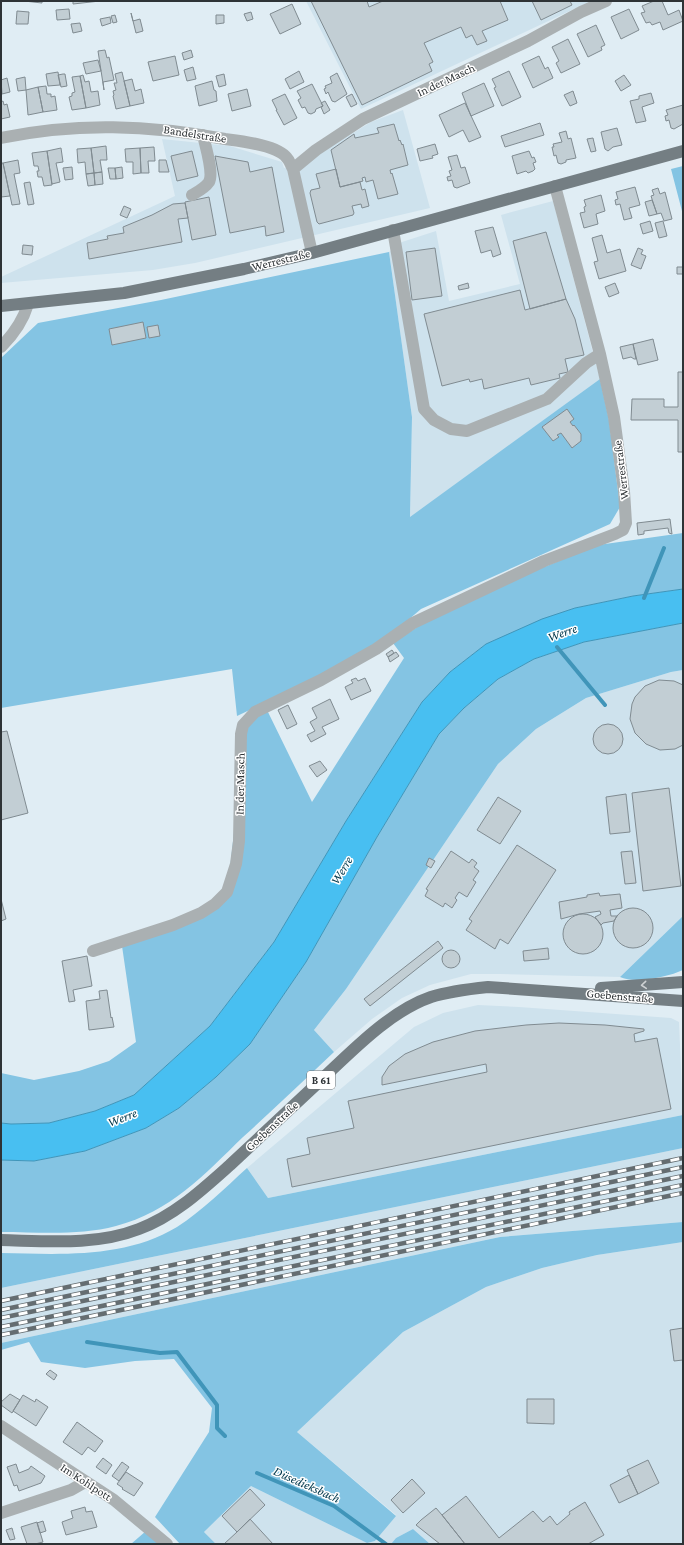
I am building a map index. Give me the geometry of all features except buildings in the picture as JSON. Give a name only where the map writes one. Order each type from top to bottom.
[{"type":"main road","name":"Werrestraße","points":[[1,306],[87,298],[147,289],[244,269],[312,252],[683,151]]},
{"type":"main road","name":"Goebenstraße","points":[[558,991],[683,982]]},
{"type":"main road","name":"Goebenstraße","points":[[1,1240],[107,1239],[140,1229],[174,1211],[202,1190],[349,1054],[380,1028],[414,1005],[431,997],[488,987],[683,1001]]},
{"type":"street","name":"In der Masch","points":[[292,169],[316,150],[363,119],[528,41],[580,12],[606,1]]},
{"type":"street","name":"Bandelstraße","points":[[1,138],[74,127],[122,126],[164,129],[203,135],[277,150],[287,157],[292,169],[312,252]]},
{"type":"street","points":[[192,195],[205,188],[211,180],[203,135]]},
{"type":"street","name":"Werrestraße","points":[[413,623],[544,561],[615,534],[623,530],[626,523],[624,491],[614,417],[600,354],[555,186]]},
{"type":"street","points":[[393,230],[424,409],[434,420],[451,430],[467,431],[505,417],[546,398],[586,363],[600,354]]},
{"type":"street","points":[[1,347],[24,318],[28,304]]},
{"type":"street","name":"In der Masch","points":[[93,951],[173,925],[201,913],[215,904],[227,892],[236,864],[239,841],[241,734],[243,724],[255,712],[321,680],[376,649],[413,623]]},
{"type":"street","name":"Im Kohlpott","points":[[1,1426],[114,1500],[166,1544]]},
{"type":"street","points":[[1,1512],[71,1490],[85,1482]]},
{"type":"shaded area","points":[[306,1],[591,1],[361,109]]},
{"type":"shaded area","points":[[403,110],[430,208],[195,263],[153,270],[1,283],[1,277],[175,196],[162,139],[230,146],[282,162],[284,168],[303,164],[371,122]]},
{"type":"shaded area","points":[[683,166],[683,215],[671,169]]},
{"type":"shaded area","points":[[553,201],[600,379],[410,518],[412,417],[389,252],[402,242],[436,231],[449,301],[520,284],[501,215]]},
{"type":"shaded area","points":[[389,252],[412,417],[410,517],[600,379],[609,420],[620,507],[610,524],[421,609],[387,638],[322,676],[237,716],[232,669],[1,708],[1,358],[38,323],[161,300]]},
{"type":"shaded area","points":[[683,533],[683,589],[633,596],[575,608],[486,644],[450,672],[422,702],[346,821],[274,942],[210,1026],[134,1095],[95,1111],[49,1123],[1,1123],[1,1073],[34,1080],[79,1071],[109,1061],[136,1042],[122,946],[227,896],[245,732],[248,722],[267,710],[312,802],[404,658],[393,643],[431,618],[488,590],[598,545]]},
{"type":"shaded area","points":[[683,623],[683,670],[671,672],[586,698],[536,729],[498,764],[346,989],[314,1030],[334,1052],[200,1178],[170,1202],[153,1212],[116,1226],[73,1232],[1,1232],[1,1160],[34,1161],[85,1151],[146,1128],[179,1108],[216,1077],[250,1044],[306,962],[377,837],[439,734],[464,708],[498,679],[534,659],[584,642]]},
{"type":"shaded area","points":[[683,670],[683,916],[620,977],[471,974],[430,985],[402,998],[372,1019],[334,1052],[314,1030],[346,989],[498,764],[536,729],[586,698],[671,672]]},
{"type":"shaded area","points":[[683,916],[683,970],[669,975],[643,980],[626,979],[620,977]]},
{"type":"shaded area","points":[[478,1005],[671,1018],[679,1022],[683,1115],[268,1198],[247,1168],[414,1027],[443,1013]]},
{"type":"shaded area","points":[[683,1115],[683,1148],[1,1288],[1,1253],[69,1254],[114,1250],[135,1245],[157,1237],[186,1221],[247,1168],[268,1198]]},
{"type":"shaded area","points":[[683,1148],[683,1222],[500,1237],[1,1343],[1,1288]]},
{"type":"shaded area","points":[[683,1222],[683,1242],[597,1255],[542,1268],[486,1287],[403,1332],[297,1432],[396,1516],[375,1541],[367,1543],[251,1486],[204,1532],[216,1544],[180,1544],[155,1517],[209,1432],[212,1408],[174,1359],[135,1361],[85,1368],[41,1362],[29,1342],[1,1350],[1,1343],[500,1237]]},
{"type":"shaded area","points":[[683,1242],[683,1544],[430,1544],[413,1529],[396,1538],[391,1544],[216,1544],[204,1532],[251,1486],[367,1543],[375,1541],[396,1515],[297,1432],[403,1332],[486,1287],[542,1268],[597,1255]]},
{"type":"shaded area","points":[[413,1529],[430,1544],[391,1544],[396,1538]]},
{"type":"shaded area","points":[[146,1531],[158,1544],[131,1544]]},
{"type":"water","name":"Werre","points":[[683,589],[683,623],[584,642],[534,659],[498,679],[464,708],[439,734],[377,837],[306,962],[250,1044],[216,1077],[179,1108],[146,1128],[85,1151],[34,1161],[1,1160],[1,1123],[49,1123],[95,1111],[134,1095],[210,1026],[274,942],[346,821],[422,702],[450,672],[486,644],[542,619],[575,608],[633,596]]},
{"type":"waterway","points":[[644,598],[664,548]]},
{"type":"waterway","name":"Werre","points":[[557,647],[605,705]]},
{"type":"waterway","name":"Düsedieksbach","points":[[87,1342],[160,1353],[177,1352],[217,1405],[217,1428],[225,1436]]},
{"type":"waterway","name":"Düsedieksbach","points":[[257,1473],[334,1506],[386,1544]]},
{"type":"railway","points":[[1,1301],[683,1158]]},
{"type":"railway","points":[[1,1310],[683,1167]]},
{"type":"railway","points":[[1,1318],[683,1176]]},
{"type":"railway","points":[[1,1327],[683,1185]]},
{"type":"railway","points":[[1,1335],[683,1193]]}]
